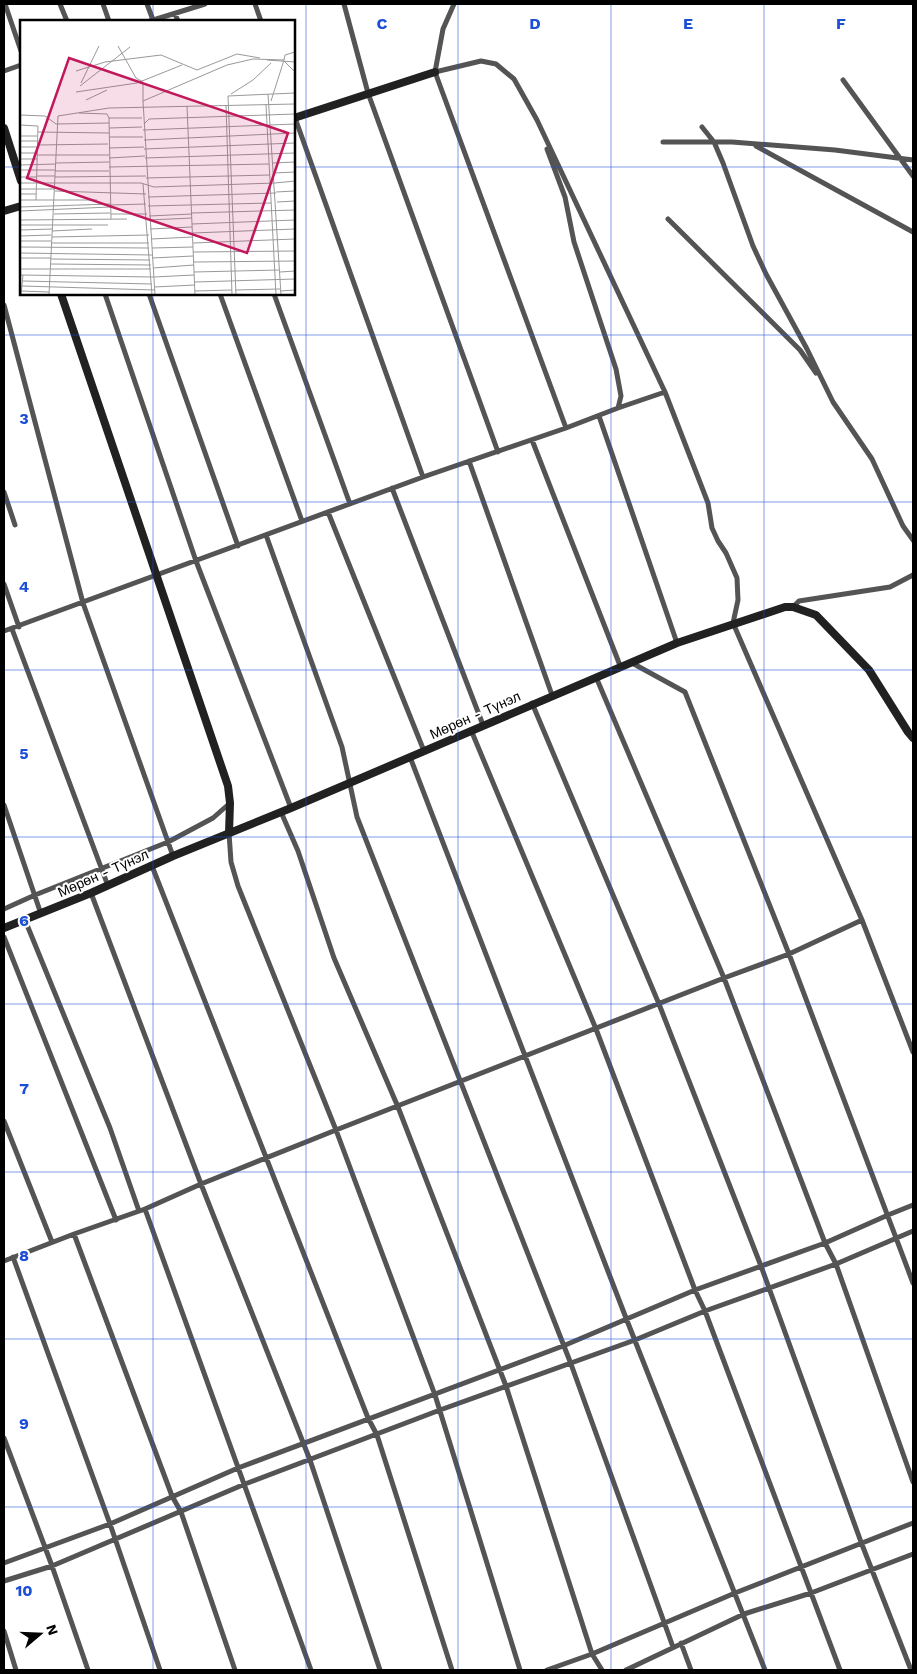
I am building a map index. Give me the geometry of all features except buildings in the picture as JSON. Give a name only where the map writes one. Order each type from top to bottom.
[{"type":"street","points":[[5,4],[20,48]]},
{"type":"street","points":[[60,4],[67,20]]},
{"type":"street","points":[[103,4],[109,20]]},
{"type":"street","points":[[147,4],[152,20]]},
{"type":"street","points":[[155,20],[175,14],[191,6],[205,4]]},
{"type":"street","points":[[255,4],[261,20]]},
{"type":"street","points":[[344,4],[368,92],[498,452]]},
{"type":"street","points":[[454,4],[443,29],[435,72],[566,428]]},
{"type":"street","points":[[175,14],[178,20]]},
{"type":"street","points":[[295,117],[368,92],[435,72],[481,61],[496,64],[514,79],[537,120],[665,392],[708,503],[712,528],[737,578],[738,600],[733,623],[862,920],[913,1052]]},
{"type":"street","points":[[4,71],[20,65]]},
{"type":"street","points":[[842,80],[913,176]]},
{"type":"street","points":[[295,120],[423,477]]},
{"type":"street","points":[[537,120],[565,197],[574,242],[616,369],[621,396],[618,408]]},
{"type":"street","points":[[702,127],[714,142],[766,274],[834,402],[872,459],[903,526],[913,540]]},
{"type":"street","points":[[4,128],[20,178]]},
{"type":"street","points":[[663,142],[714,142],[850,151],[902,160],[913,160]]},
{"type":"street","points":[[752,144],[913,232]]},
{"type":"street","points":[[4,211],[20,206]]},
{"type":"street","points":[[668,218],[800,350],[827,388]]},
{"type":"street","points":[[61,295],[228,786],[231,862],[238,886],[336,1130],[435,1395],[520,1670]]},
{"type":"street","points":[[105,295],[196,561],[291,808]]},
{"type":"street","points":[[149,295],[238,546]]},
{"type":"street","points":[[220,295],[302,522]]},
{"type":"street","points":[[274,295],[350,504]]},
{"type":"street","points":[[4,305],[83,603],[173,856]]},
{"type":"street","points":[[4,631],[392,488],[665,392]]},
{"type":"street","points":[[598,416],[677,643]]},
{"type":"street","points":[[532,440],[621,668]]},
{"type":"street","points":[[469,461],[552,695]]},
{"type":"street","points":[[392,488],[483,725]]},
{"type":"street","points":[[4,492],[15,525]]},
{"type":"street","points":[[328,512],[424,751]]},
{"type":"street","points":[[266,535],[342,746],[357,817],[571,1364],[673,1647]]},
{"type":"street","points":[[913,575],[890,587],[799,601],[793,606],[816,615],[869,670],[913,738]]},
{"type":"street","points":[[4,584],[19,626]]},
{"type":"street","name":"Мөрөн - Түнэл","points":[[4,928],[91,894],[173,856],[291,808],[532,703],[621,668],[677,643],[733,623],[793,606]]},
{"type":"street","points":[[12,629],[108,886]]},
{"type":"street","points":[[632,663],[685,692],[790,954],[913,1283]]},
{"type":"street","points":[[596,677],[724,978],[825,1243],[836,1264],[913,1482]]},
{"type":"street","points":[[532,703],[659,1004],[769,1287],[861,1542],[911,1670]]},
{"type":"street","points":[[471,730],[596,1029],[695,1290],[705,1311],[840,1670]]},
{"type":"street","points":[[410,757],[524,1057],[765,1670]]},
{"type":"street","points":[[4,909],[168,842],[213,818],[230,803]]},
{"type":"street","points":[[4,805],[41,914]]},
{"type":"street","points":[[280,812],[298,851],[334,958],[398,1107],[500,1369],[592,1654],[602,1670]]},
{"type":"street","points":[[152,866],[368,1418],[377,1435],[452,1670]]},
{"type":"street","points":[[91,894],[310,1460],[380,1670]]},
{"type":"street","points":[[25,920],[110,1128],[139,1211]]},
{"type":"street","points":[[4,1261],[116,1220],[336,1130],[790,954],[862,920]]},
{"type":"street","points":[[4,937],[116,1220]]},
{"type":"street","points":[[4,1121],[52,1242]]},
{"type":"street","points":[[4,1563],[110,1524],[172,1496],[303,1442],[435,1395],[563,1346],[695,1290],[825,1243],[888,1214],[913,1206]]},
{"type":"street","points":[[145,1208],[311,1670]]},
{"type":"street","points":[[4,1581],[52,1566],[245,1484],[440,1410],[635,1340],[769,1287],[836,1264],[913,1231]]},
{"type":"street","points":[[74,1234],[172,1496],[181,1512],[235,1670]]},
{"type":"street","points":[[13,1257],[115,1538],[160,1670]]},
{"type":"street","points":[[4,1438],[52,1566],[88,1670]]},
{"type":"street","points":[[547,1670],[592,1654],[735,1593],[913,1523]]},
{"type":"street","points":[[626,1670],[744,1614],[811,1593],[913,1554]]},
{"type":"street","points":[[4,1631],[16,1670]]},
{"type":"street","points":[[681,1643],[691,1670]]}]
